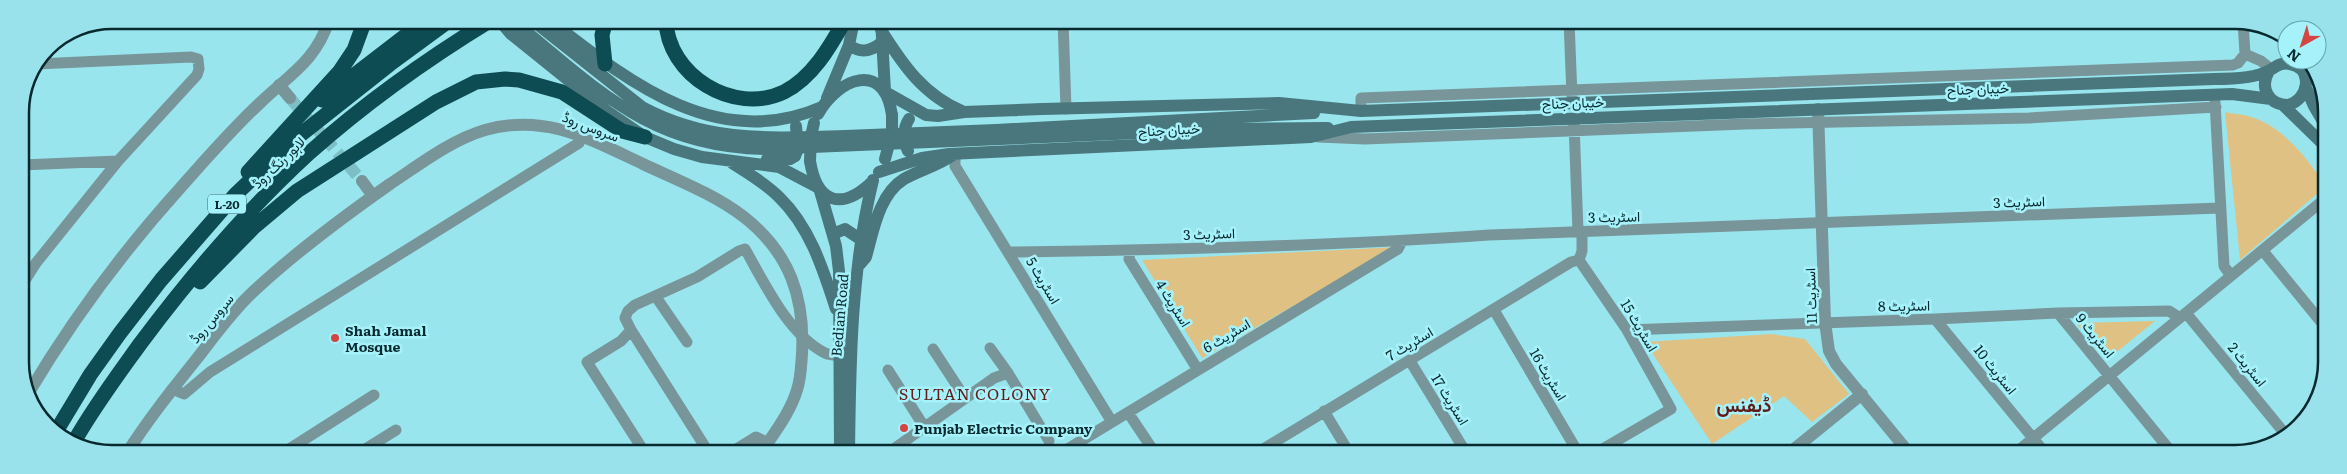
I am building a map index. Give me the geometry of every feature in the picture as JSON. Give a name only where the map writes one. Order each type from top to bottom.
[{"type":"highway","points":[[235,195],[251,166],[304,111],[348,59],[362,29]]},
{"type":"highway","points":[[304,111],[329,95],[414,29]]},
{"type":"highway","name":"لاہور رنگ روڈ","points":[[59,426],[90,375],[138,309],[204,228],[235,195],[285,148],[439,29]]},
{"type":"highway","name":"لاہور رنگ روڈ","points":[[77,438],[113,382],[159,318],[215,250],[267,194],[308,154],[369,105],[476,29]]},
{"type":"highway","points":[[604,29],[602,41],[605,64]]},
{"type":"highway","points":[[668,29],[671,43],[678,58],[690,72],[716,91],[745,99],[782,93],[801,80],[827,50],[840,29]]},
{"type":"highway","points":[[159,318],[202,281],[254,227],[297,192],[361,149],[463,88],[491,79],[519,80],[562,92],[622,131],[645,137]]},
{"type":"main road","points":[[507,29],[608,112],[645,137],[674,149],[730,162],[779,167],[819,189],[829,197],[848,198],[860,193],[876,176],[885,159],[892,133],[892,115],[886,92],[881,29]]},
{"type":"main road","points":[[523,29],[604,94],[635,116],[682,137],[736,148],[765,149],[1231,129],[1351,127]]},
{"type":"main road","points":[[543,29],[642,107],[658,116],[693,129],[735,137],[919,134],[1361,111]]},
{"type":"main road","points":[[560,29],[605,64],[646,90],[673,104],[704,114],[765,122],[793,118],[824,105],[840,88],[857,79],[871,81],[886,92]]},
{"type":"main road","points":[[840,445],[845,356],[840,321],[839,271],[832,234],[810,161],[810,148],[814,123],[824,105],[849,45],[852,29]]},
{"type":"main road","points":[[883,29],[913,77],[936,97],[964,112]]},
{"type":"main road","points":[[849,45],[860,51],[867,51],[874,49],[881,43]]},
{"type":"main road","points":[[2277,65],[2264,86],[2277,102],[2318,140]]},
{"type":"main road","name":"خیبان جناح","points":[[886,92],[926,114],[947,116],[964,112],[1279,103],[1361,111],[2165,82],[2231,78],[2277,65]]},
{"type":"main road","points":[[2299,70],[2308,80],[2314,106],[2318,113]]},
{"type":"main road","points":[[2277,102],[2298,101],[2308,80]]},
{"type":"main road","name":"خیبان جناح","points":[[876,176],[922,158],[952,154],[1311,137],[1351,127],[1818,109],[2215,101],[2240,95],[2277,102]]},
{"type":"main road","points":[[858,267],[866,257],[882,206],[892,189],[905,179],[937,166],[952,154],[942,150],[916,154],[908,151],[905,135],[906,125],[909,119],[921,118],[926,114]]},
{"type":"main road","points":[[733,119],[738,124],[764,126],[792,124],[796,126],[798,148],[795,156],[790,159],[757,158],[745,163]]},
{"type":"main road","points":[[730,162],[765,185],[791,210],[818,256],[840,321]]},
{"type":"main road","name":"Bedian Road","points":[[849,445],[845,356],[858,267],[860,239],[876,176]]},
{"type":"main road","points":[[832,234],[845,229],[860,239]]},
{"type":"street","points":[[33,387],[73,325],[138,238],[209,156],[279,86],[299,70],[323,39],[326,29]]},
{"type":"street","points":[[1063,29],[1066,109]]},
{"type":"street","points":[[1569,29],[1572,103]]},
{"type":"street","points":[[1361,111],[1361,98],[2233,65],[2238,63],[2245,54],[2244,29]]},
{"type":"street","points":[[2245,54],[2277,65]]},
{"type":"street","points":[[29,274],[118,160],[197,75],[199,69],[198,59],[182,57],[45,64]]},
{"type":"street","points":[[279,86],[290,98]]},
{"type":"street","points":[[1311,137],[1365,139],[1819,122],[2038,117],[2215,101],[2224,266],[2231,276]]},
{"type":"street","name":"اسٹریٹ 11","points":[[1818,109],[1827,342],[1831,357],[1903,445]]},
{"type":"street","points":[[1574,117],[1582,252],[1579,260]]},
{"type":"street","name":"سروس روڈ","points":[[136,445],[172,389],[219,330],[255,290],[316,237],[373,196],[466,137],[486,130],[529,125],[556,128],[582,136],[713,198],[754,225],[774,247],[790,274],[800,304],[803,336],[797,391],[786,415],[767,445]]},
{"type":"street","points":[[172,389],[184,394],[210,372],[578,143],[582,136]]},
{"type":"street","name":"اسٹریٹ 5","points":[[952,154],[955,166],[1112,422]]},
{"type":"street","points":[[29,165],[118,160]]},
{"type":"street","points":[[362,182],[373,196]]},
{"type":"street","points":[[2025,445],[2318,205]]},
{"type":"street","name":"اسٹریٹ 3","points":[[1009,252],[1402,241],[1580,232],[2220,208]]},
{"type":"street","name":"اسٹریٹ 6","points":[[1075,445],[1398,249],[1402,241]]},
{"type":"street","points":[[704,445],[625,318],[628,311],[643,301],[656,297],[697,277],[745,249],[785,317],[803,336],[826,354],[845,356]]},
{"type":"street","name":"اسٹریٹ 4","points":[[1130,250],[1129,258],[1198,370]]},
{"type":"street","points":[[2263,251],[2318,318]]},
{"type":"street","name":"اسٹریٹ 7","points":[[1269,445],[1571,262],[1579,260]]},
{"type":"street","name":"اسٹریٹ 15","points":[[1579,260],[1627,330],[1671,409],[1609,445]]},
{"type":"street","points":[[29,264],[36,263]]},
{"type":"street","points":[[656,297],[687,342]]},
{"type":"street","name":"اسٹریٹ 16","points":[[1494,310],[1574,445]]},
{"type":"street","name":"اسٹریٹ 8","points":[[1627,330],[1826,322],[1936,320],[2058,312],[2169,311],[2183,315]]},
{"type":"street","name":"اسٹریٹ 9","points":[[2058,312],[2110,377]]},
{"type":"street","name":"اسٹریٹ 2","points":[[2183,315],[2282,430]]},
{"type":"street","name":"اسٹریٹ 10","points":[[1936,320],[2033,438]]},
{"type":"street","points":[[631,330],[621,341],[587,362],[640,445]]},
{"type":"street","points":[[990,348],[1008,373],[1049,441]]},
{"type":"street","points":[[933,349],[965,398]]},
{"type":"street","name":"اسٹریٹ 17","points":[[1410,361],[1461,445]]},
{"type":"street","points":[[888,370],[925,428]]},
{"type":"street","points":[[900,445],[994,378],[1008,373]]},
{"type":"street","points":[[2110,377],[2166,445]]},
{"type":"street","points":[[1799,445],[1862,394]]},
{"type":"street","points":[[296,445],[374,395]]},
{"type":"street","points":[[1324,411],[1345,445]]},
{"type":"street","points":[[1129,414],[1148,445]]},
{"type":"street","points":[[372,445],[396,430]]},
{"type":"street","points":[[743,445],[756,437],[763,445]]},
{"type":"street","points":[[2033,438],[2039,445]]},
{"type":"shaded area","points":[[2225,112],[2245,115],[2274,128],[2293,144],[2318,175],[2318,193],[2240,260]]},
{"type":"shaded area","points":[[1397,247],[1202,358],[1142,260]]},
{"type":"shaded area","points":[[2155,321],[2108,359],[2076,323]]},
{"type":"shaded area","points":[[1772,334],[1805,339],[1849,394],[1812,422],[1784,396],[1712,444],[1645,342]]},
{"type":"tunnel","points":[[290,98],[362,181]]},
{"type":"place","name":"Shah Jamal Mosque","points":[[335,338]]},
{"type":"place","name":"Punjab Electric Company","points":[[904,428]]},
{"type":"district","name":"SULTAN COLONY","points":[[975,393]]},
{"type":"district","name":"ڈیفنس","points":[[1744,404]]}]
